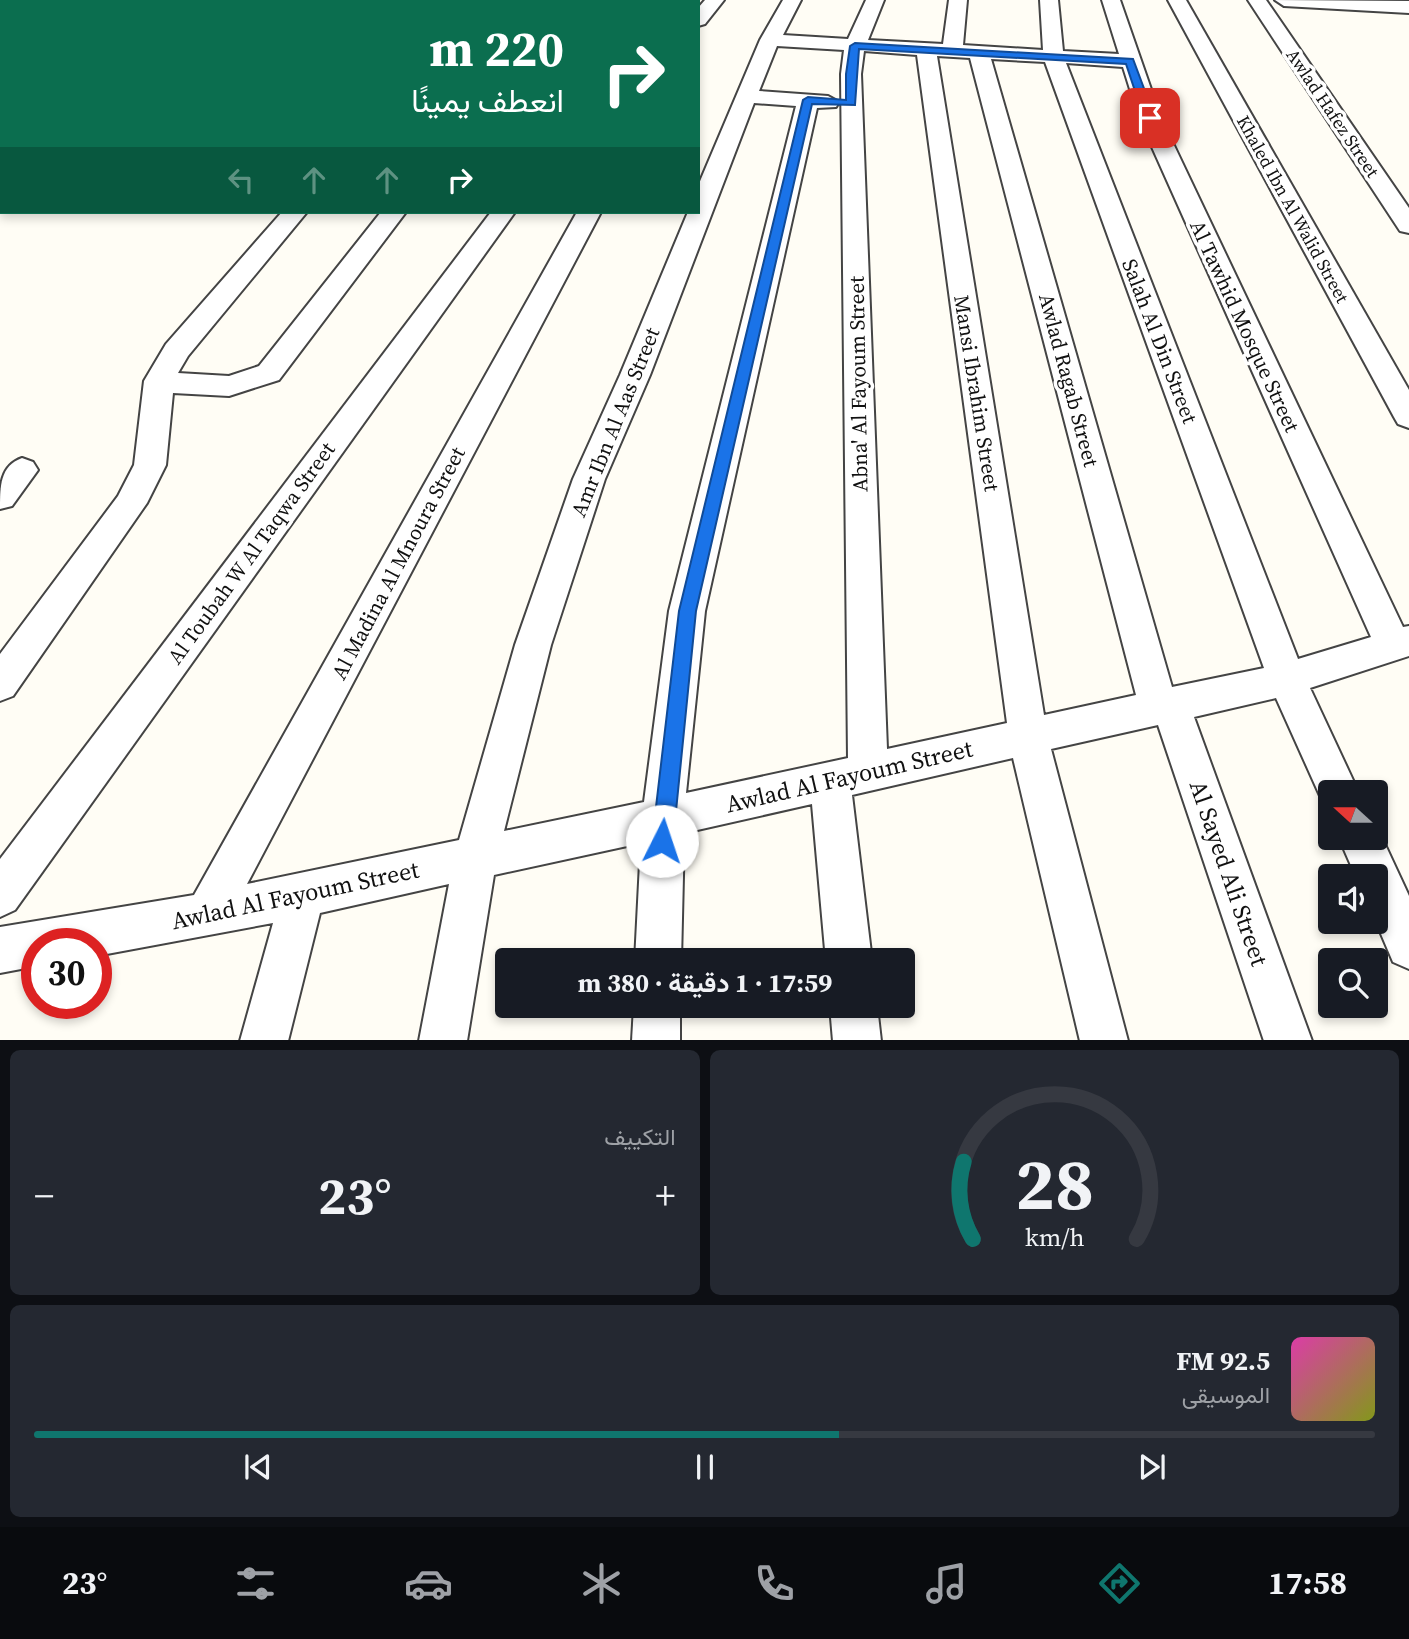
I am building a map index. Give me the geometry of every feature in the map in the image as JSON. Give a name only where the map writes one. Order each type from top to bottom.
[{"type":"street","points":[[700,18],[715,0]]},
{"type":"street","name":"Amr Ibn Al Aas Street","points":[[700,208],[770,40],[792,0]]},
{"type":"street","name":"Abna' Al Fayoum Street","points":[[849,948],[851,74],[855,46],[875,0]]},
{"type":"street","name":"Mansi Ibrahim Street","points":[[958,0],[952,52],[1028,736],[1104,1040]]},
{"type":"street","name":"Salah Al Din Street","points":[[1049,0],[1053,57],[1287,679],[1333,780]]},
{"type":"street","name":"Al Tawhid Mosque Street","points":[[1111,0],[1150,118],[1401,643]]},
{"type":"street","name":"Khaled Ibn Al Walid Street","points":[[1177,0],[1409,417]]},
{"type":"street","name":"Awlad Hafez Street","points":[[1257,0],[1405,213]]},
{"type":"street","points":[[1284,0],[1409,7]]},
{"type":"street","points":[[770,40],[1130,61]]},
{"type":"street","name":"Awlad Ragab Street","points":[[952,52],[1165,706]]},
{"type":"street","points":[[746,96],[852,103]]},
{"type":"street","points":[[658,948],[663,818],[687,611],[808,100]]},
{"type":"street","points":[[0,684],[131,503],[150,465],[159,382],[176,351],[293,214]]},
{"type":"street","points":[[159,382],[230,388],[251,383],[269,373],[392,214]]},
{"type":"street","name":"Al Toubah W Al Taqwa Street","points":[[0,895],[502,214]]},
{"type":"street","name":"Al Madina Al Mnoura Street","points":[[207,915],[588,214]]},
{"type":"street","name":"Amr Ibn Al Aas Street","points":[[443,1040],[476,857],[533,645],[589,479],[698,214]]},
{"type":"street","points":[[0,497],[22,470]]},
{"type":"street","name":"Awlad Al Fayoum Street","points":[[112,931],[207,915],[663,818],[1287,679],[1401,643]]},
{"type":"street","name":"Al Sayed Ali Street","points":[[1165,706],[1288,1040]]},
{"type":"street","points":[[1365,850],[1409,946]]},
{"type":"street","points":[[264,1040],[303,894]]},
{"type":"street","name":"Awlad Al Fayoum Street","points":[[0,950],[21,946]]},
{"type":"street","points":[[656,1040],[657,1018]]},
{"type":"street","points":[[854,1018],[857,1040]]},
{"type":"route","points":[[662,841],[687,611],[721,457],[808,100],[852,103],[851,74],[855,46],[1130,61],[1150,118]]}]
